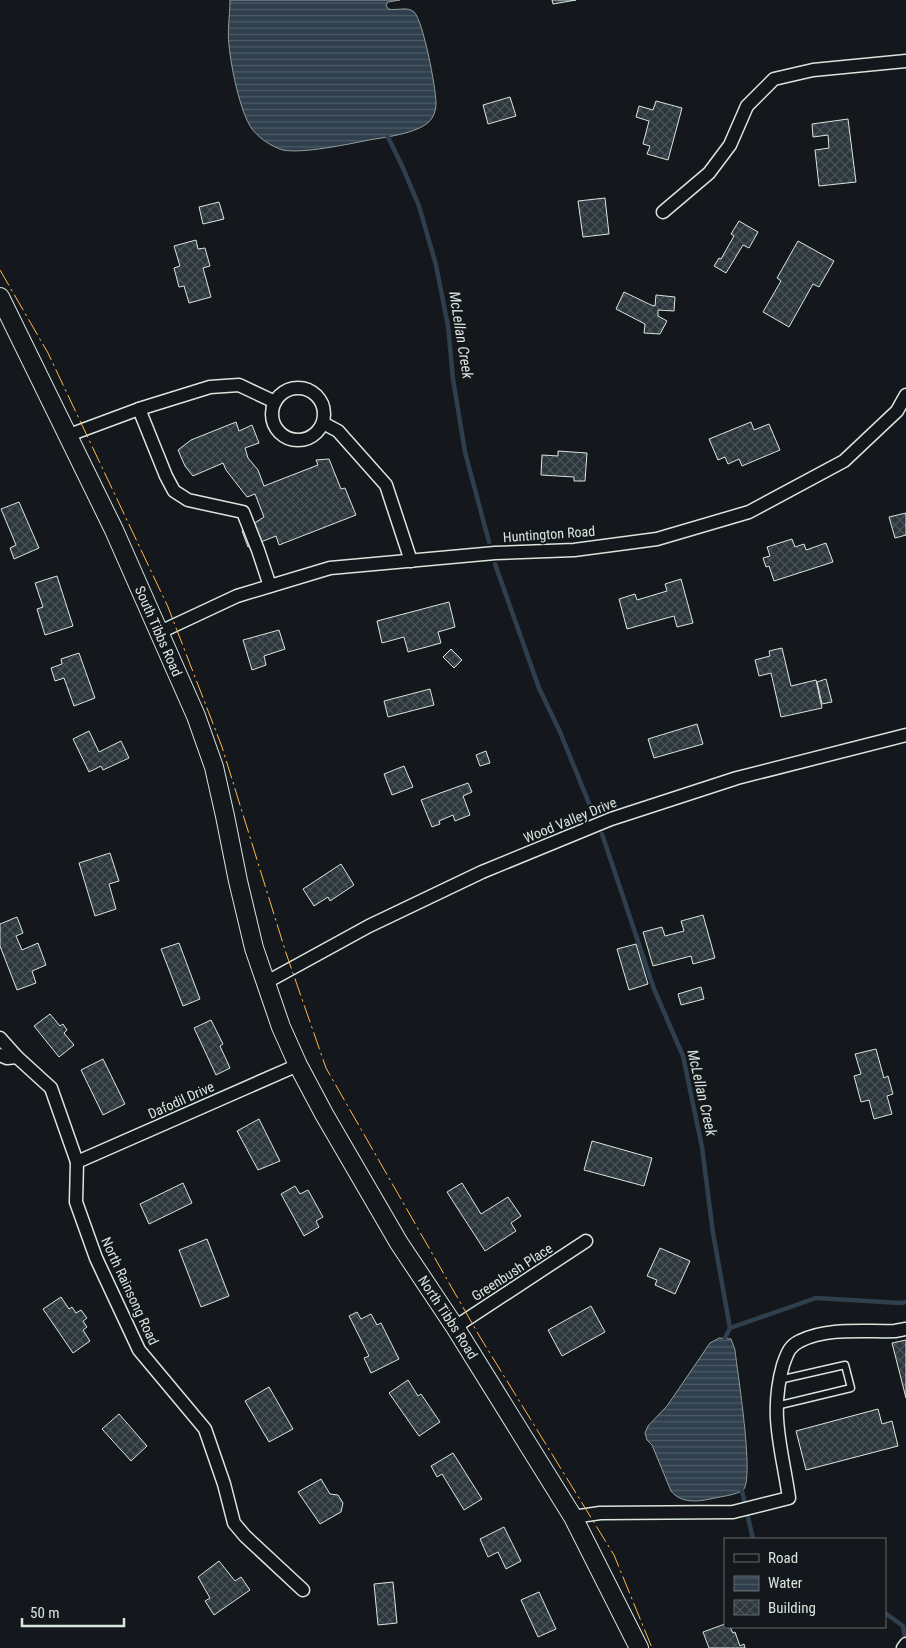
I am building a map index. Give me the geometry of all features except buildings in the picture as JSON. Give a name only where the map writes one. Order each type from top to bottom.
[{"type":"street","points":[[663,212],[709,173],[730,145],[747,106],[774,79],[813,70],[906,61]]},
{"type":"street","name":"South Tibbs Road","points":[[0,296],[114,530],[196,716],[214,767],[226,816],[238,881],[254,948],[265,983]]},
{"type":"street","points":[[69,435],[139,409],[210,387],[239,385],[275,402]]},
{"type":"street","points":[[296,388],[305,389],[313,392],[319,398],[323,406],[323,423],[319,431],[312,437],[296,441],[287,439],[274,427],[272,410],[280,395],[296,388]]},
{"type":"street","name":"Huntington Road","points":[[160,632],[237,596],[330,568],[496,553],[574,550],[657,539],[749,512],[844,461],[897,411],[906,395]]},
{"type":"street","points":[[139,409],[174,491],[188,500],[242,512],[258,550],[270,586]]},
{"type":"street","points":[[323,423],[338,431],[386,485],[411,561]]},
{"type":"street","name":"Wood Valley Drive","points":[[265,983],[370,926],[465,880],[611,819],[738,778],[906,735]]},
{"type":"street","name":"North Tibbs Road","points":[[265,983],[281,1027],[298,1065],[324,1114],[399,1243],[455,1327],[573,1517],[639,1648]]},
{"type":"street","points":[[0,1038],[17,1057],[52,1088],[77,1162]]},
{"type":"street","points":[[0,1055],[7,1058],[17,1057]]},
{"type":"street","name":"Dafodil Drive","points":[[77,1162],[298,1065]]},
{"type":"street","name":"North Rainsong Road","points":[[77,1162],[76,1202],[96,1258],[139,1350],[205,1429],[224,1484],[234,1522],[245,1536],[303,1590]]},
{"type":"street","name":"Greenbush Place","points":[[455,1327],[586,1241]]},
{"type":"street","points":[[573,1517],[600,1513],[733,1512],[789,1498],[778,1439],[776,1406],[779,1380],[788,1350],[799,1341],[825,1333],[906,1329]]},
{"type":"street","points":[[903,1648],[906,1644]]},
{"type":"lane","points":[[776,1406],[851,1388],[845,1365],[779,1380]]},
{"type":"water","points":[[230,0],[400,0],[388,2],[386,5],[388,9],[411,10],[418,18],[425,40],[434,84],[436,103],[433,116],[427,123],[413,131],[338,146],[291,151],[279,149],[270,144],[258,136],[252,129],[240,101],[228,40]]},
{"type":"water","points":[[719,1338],[731,1339],[735,1350],[746,1447],[746,1482],[743,1490],[727,1496],[705,1500],[684,1500],[671,1491],[645,1433],[648,1426],[667,1406],[710,1343]]},
{"type":"waterway","name":"McLellan Creek","points":[[388,137],[419,206],[436,265],[448,326],[453,379],[465,452],[489,542]]},
{"type":"waterway","name":"McLellan Creek","points":[[495,564],[539,688],[560,732],[593,813]]},
{"type":"waterway","name":"McLellan Creek","points":[[602,834],[654,989],[683,1056],[702,1147],[713,1233],[730,1328],[725,1338]]},
{"type":"waterway","points":[[730,1328],[816,1298],[906,1302]]},
{"type":"waterway","name":"McLellan Creek","points":[[742,1491],[753,1538]]},
{"type":"waterway","name":"McLellan Creek","points":[[886,1614],[903,1626],[906,1642]]},
{"type":"power","points":[[0,270],[48,353],[168,607],[222,747],[286,953],[326,1068],[480,1337],[614,1555],[652,1648]]}]
